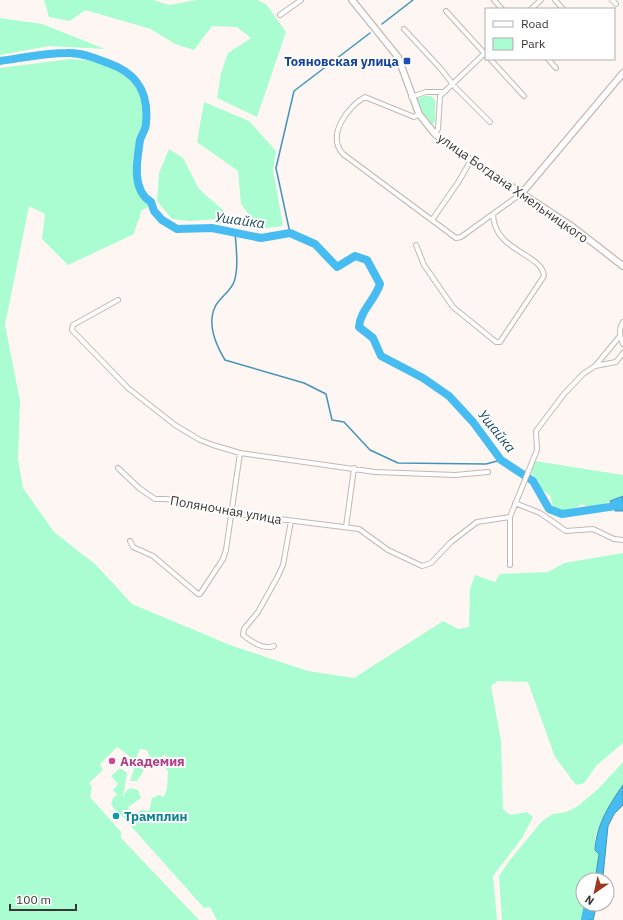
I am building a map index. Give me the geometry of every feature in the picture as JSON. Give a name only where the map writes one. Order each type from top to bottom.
[{"type":"street","points":[[280,15],[301,0]]},
{"type":"street","name":"улица Богдана Хмельницкого","points":[[352,0],[398,57],[411,97],[419,114],[435,134],[471,160],[570,225],[623,266]]},
{"type":"street","points":[[494,0],[501,8]]},
{"type":"street","points":[[532,8],[541,0]]},
{"type":"street","points":[[555,0],[562,8]]},
{"type":"street","points":[[612,0],[616,4]]},
{"type":"street","points":[[435,134],[438,129],[439,105],[442,92],[485,53],[446,11]]},
{"type":"street","points":[[404,30],[490,122]]},
{"type":"street","points":[[491,60],[524,96]]},
{"type":"street","points":[[549,60],[556,68]]},
{"type":"street","points":[[419,114],[414,117],[365,97],[356,102],[344,116],[338,134],[338,146],[343,154],[458,238],[522,193],[623,73]]},
{"type":"street","points":[[411,97],[426,92],[442,92]]},
{"type":"street","points":[[432,220],[459,181],[471,160]]},
{"type":"street","points":[[416,245],[424,265],[453,307],[496,342],[503,340],[544,276],[543,270],[498,234],[493,224],[493,214]]},
{"type":"street","points":[[118,300],[73,325],[72,330],[128,388],[175,425],[200,440],[240,453],[375,472],[414,475],[455,475],[488,472]]},
{"type":"street","points":[[623,322],[621,325],[620,336],[623,344]]},
{"type":"street","points":[[510,565],[510,517],[537,450],[535,434],[575,382],[595,366],[620,336]]},
{"type":"street","points":[[595,366],[616,362],[623,353]]},
{"type":"street","points":[[130,541],[133,547],[152,556],[198,594],[200,594],[223,559],[226,550],[240,453]]},
{"type":"street","name":"Поляночная улица","points":[[118,468],[139,488],[155,499],[166,499],[206,506],[231,513],[359,529],[388,550],[422,566],[431,563],[451,542],[477,522],[510,517]]},
{"type":"street","points":[[346,527],[354,468]]},
{"type":"street","points":[[515,503],[540,513],[566,530],[593,529],[614,539],[623,540]]},
{"type":"street","points":[[274,646],[269,648],[256,644],[243,635],[244,629],[258,612],[283,565],[291,521]]},
{"type":"green space","points":[[44,0],[153,0],[169,5],[197,0],[257,0],[266,4],[286,32],[257,117],[217,98],[221,73],[228,53],[251,38],[237,27],[212,26],[194,50],[175,44],[151,29],[85,10],[70,21],[49,17]]},
{"type":"green space","points":[[0,18],[42,24],[105,49],[49,46],[0,55]]},
{"type":"green space","points":[[70,59],[89,60],[104,64],[122,73],[136,87],[143,104],[144,118],[137,138],[133,161],[140,198],[149,202],[148,207],[141,211],[134,234],[68,265],[42,239],[45,214],[29,206],[5,325],[20,401],[18,459],[23,488],[54,532],[95,564],[132,604],[230,645],[308,671],[354,678],[443,621],[458,629],[469,627],[470,589],[475,575],[495,582],[500,574],[548,572],[564,563],[623,553],[623,743],[597,765],[584,783],[576,785],[555,757],[528,682],[498,681],[491,686],[501,741],[503,809],[510,815],[527,812],[533,817],[522,838],[493,876],[497,920],[217,920],[210,907],[204,908],[111,804],[113,798],[117,795],[113,790],[118,784],[111,776],[119,769],[122,769],[127,773],[123,797],[127,790],[131,788],[138,790],[141,798],[127,808],[135,813],[142,810],[149,811],[152,798],[159,795],[164,797],[167,788],[168,771],[163,766],[166,756],[164,754],[157,764],[153,765],[147,750],[140,749],[137,756],[144,767],[117,747],[100,764],[103,770],[89,783],[92,787],[90,797],[121,832],[121,838],[199,920],[0,920],[0,68]]},
{"type":"green space","points":[[424,96],[431,96],[435,100],[435,121],[432,126],[420,112],[416,99]]},
{"type":"green space","points":[[204,102],[249,121],[276,151],[273,170],[283,226],[260,229],[241,204],[238,171],[197,142]]},
{"type":"green space","points":[[169,149],[183,158],[199,189],[232,218],[190,221],[172,219],[157,201],[159,173]]},
{"type":"green space","points":[[535,461],[623,475],[623,495],[597,506],[591,507],[582,504],[568,510],[556,509],[553,507],[550,495],[540,489],[539,482],[530,472]]},
{"type":"green space","points":[[623,762],[623,786],[607,811],[595,837],[595,850],[599,854],[597,872],[575,872],[575,912],[588,913],[581,920],[502,920],[499,876],[510,860],[542,821],[553,814],[566,812],[578,806],[598,789]]},
{"type":"green space","points":[[132,764],[144,770],[137,781],[130,781],[134,769]]},
{"type":"water","points":[[623,496],[623,511],[615,511],[610,501]]},
{"type":"water","points":[[623,785],[623,805],[614,814],[608,826],[603,872],[596,872],[599,854],[595,850],[596,841],[604,816]]},
{"type":"water","points":[[595,912],[593,920],[581,920],[588,913]]},
{"type":"waterway","points":[[382,24],[413,0]]},
{"type":"waterway","points":[[290,233],[276,168],[294,91],[370,33]]},
{"type":"waterway","name":"Ушайка","points":[[0,61],[58,53],[72,53],[82,54],[98,59],[127,72],[139,85],[145,102],[146,125],[140,140],[137,165],[138,182],[140,190],[151,202],[154,211],[162,220],[177,229],[212,228],[261,238],[290,233],[315,244],[337,267],[355,256],[367,260],[380,284],[362,316],[359,327],[373,338],[381,356],[423,378],[449,396],[473,422],[501,460],[533,481],[549,509],[562,514],[623,505]]},
{"type":"waterway","points":[[235,232],[237,257],[236,277],[228,291],[215,307],[212,320],[212,327],[216,341],[225,360],[304,383],[326,394],[332,420],[344,422],[370,450],[398,463],[486,464],[501,460]]},
{"type":"waterway","name":"Ушайка","points":[[585,920],[586,912]]},
{"type":"place","name":"Тояновская улица","points":[[407,61]]},
{"type":"place","name":"Академия","points":[[112,761]]},
{"type":"place","name":"Трамплин","points":[[116,816]]}]
